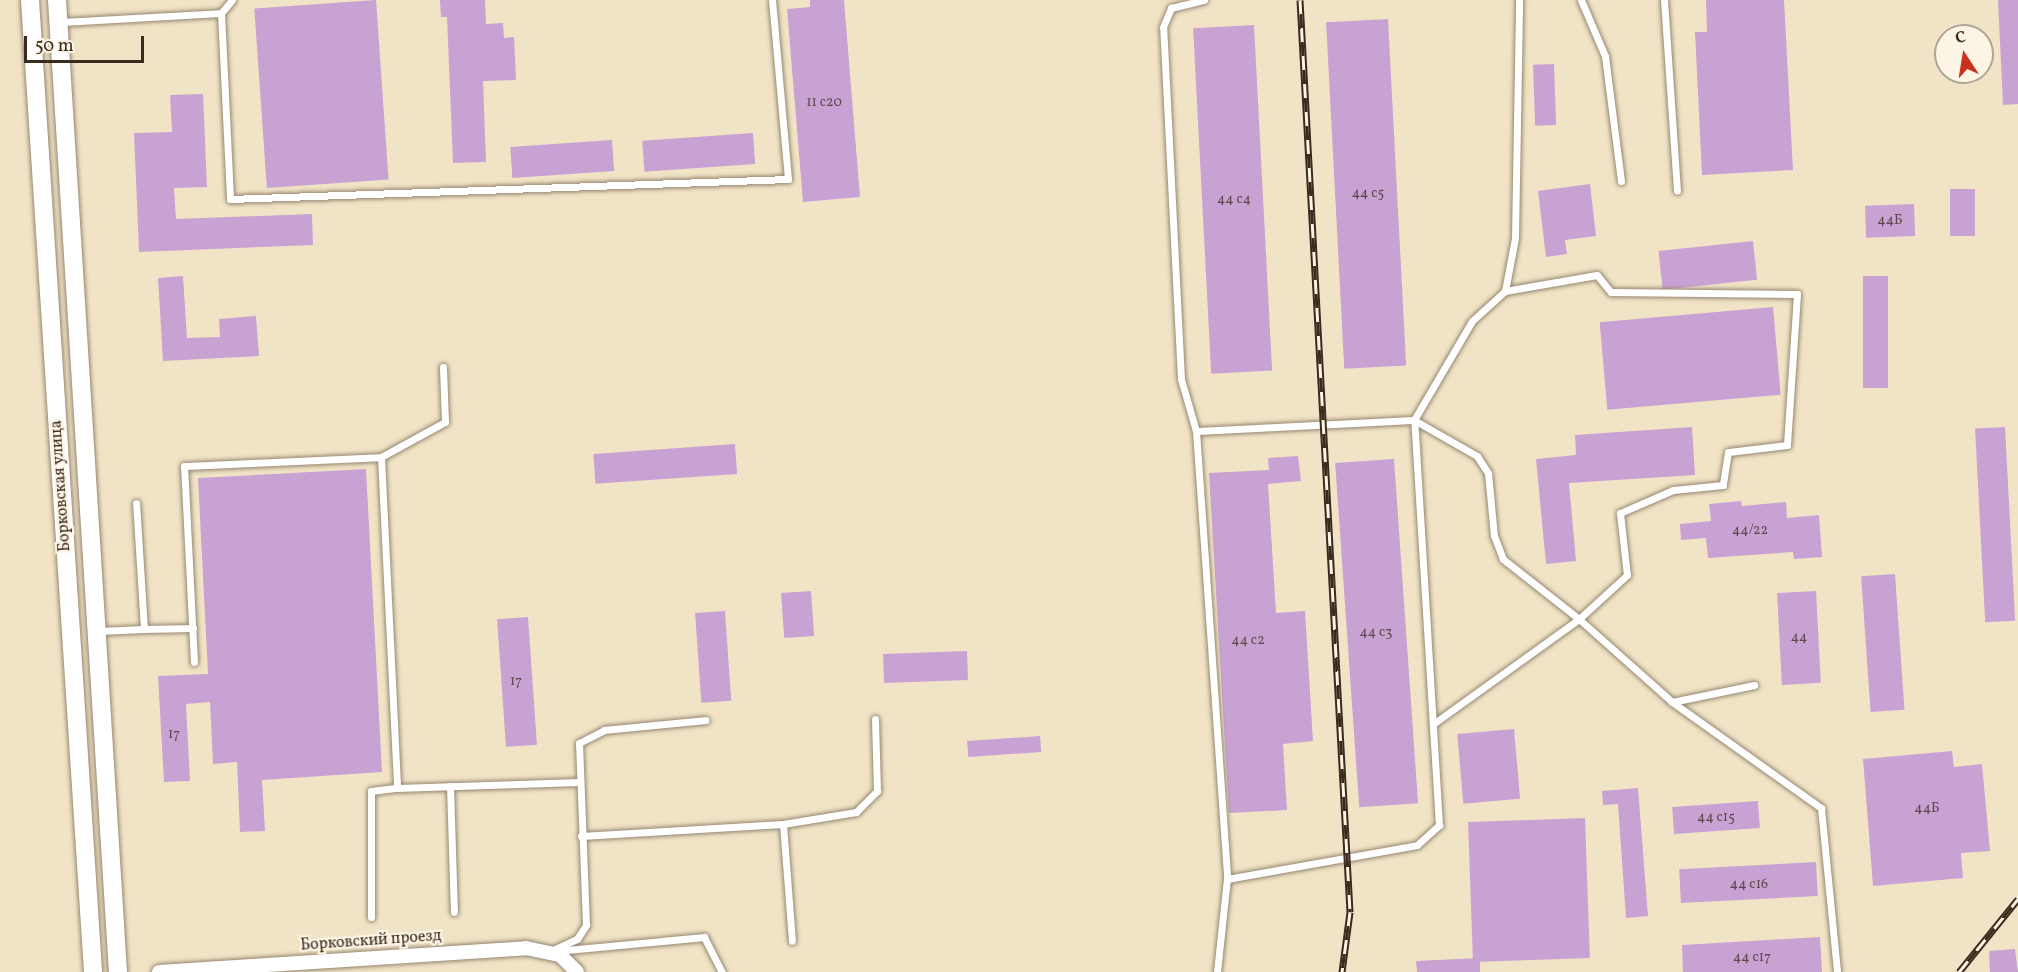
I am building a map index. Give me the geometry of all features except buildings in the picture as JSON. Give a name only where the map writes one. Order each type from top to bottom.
[{"type":"main road","name":"Борковская улица","points":[[30,0],[93,972]]},
{"type":"main road","name":"Борковская улица","points":[[57,0],[118,972]]},
{"type":"street","name":"Борковский проезд","points":[[159,972],[493,949],[551,951]]},
{"type":"street","points":[[551,951],[567,958],[577,972]]},
{"type":"lane","points":[[232,0],[221,13],[230,199],[788,179],[772,0]]},
{"type":"lane","points":[[1204,0],[1171,8],[1163,27],[1181,379],[1196,431],[1227,879],[1218,972]]},
{"type":"lane","points":[[1505,291],[1515,238],[1519,0]]},
{"type":"lane","points":[[1581,0],[1605,56],[1621,181]]},
{"type":"lane","points":[[1664,0],[1677,191]]},
{"type":"lane","points":[[58,22],[221,13]]},
{"type":"lane","points":[[1227,879],[1417,845],[1439,825],[1414,420],[1472,321],[1505,291],[1597,276],[1611,292],[1797,294],[1787,445],[1728,452],[1723,485],[1673,490],[1620,513],[1627,575],[1579,619],[1433,724]]},
{"type":"lane","points":[[194,662],[184,466],[381,457],[445,422],[443,368]]},
{"type":"lane","points":[[1196,431],[1414,420],[1477,456],[1488,473],[1494,536],[1503,559],[1579,619],[1672,702],[1821,808],[1837,972]]},
{"type":"lane","points":[[381,457],[398,788]]},
{"type":"lane","points":[[135,503],[144,629]]},
{"type":"lane","points":[[96,631],[193,627]]},
{"type":"lane","points":[[1672,702],[1754,685]]},
{"type":"lane","points":[[581,836],[835,819],[868,805],[877,792],[875,719]]},
{"type":"lane","points":[[551,951],[577,939],[586,926],[579,743],[593,732],[706,720]]},
{"type":"lane","points":[[371,917],[371,791],[398,788],[579,782]]},
{"type":"lane","points":[[450,786],[454,912]]},
{"type":"lane","points":[[783,824],[792,941]]},
{"type":"lane","points":[[551,951],[704,937],[722,972]]},
{"type":"railway","points":[[1300,0],[1350,912],[1342,972]]},
{"type":"railway","points":[[1959,972],[2018,899]]}]
